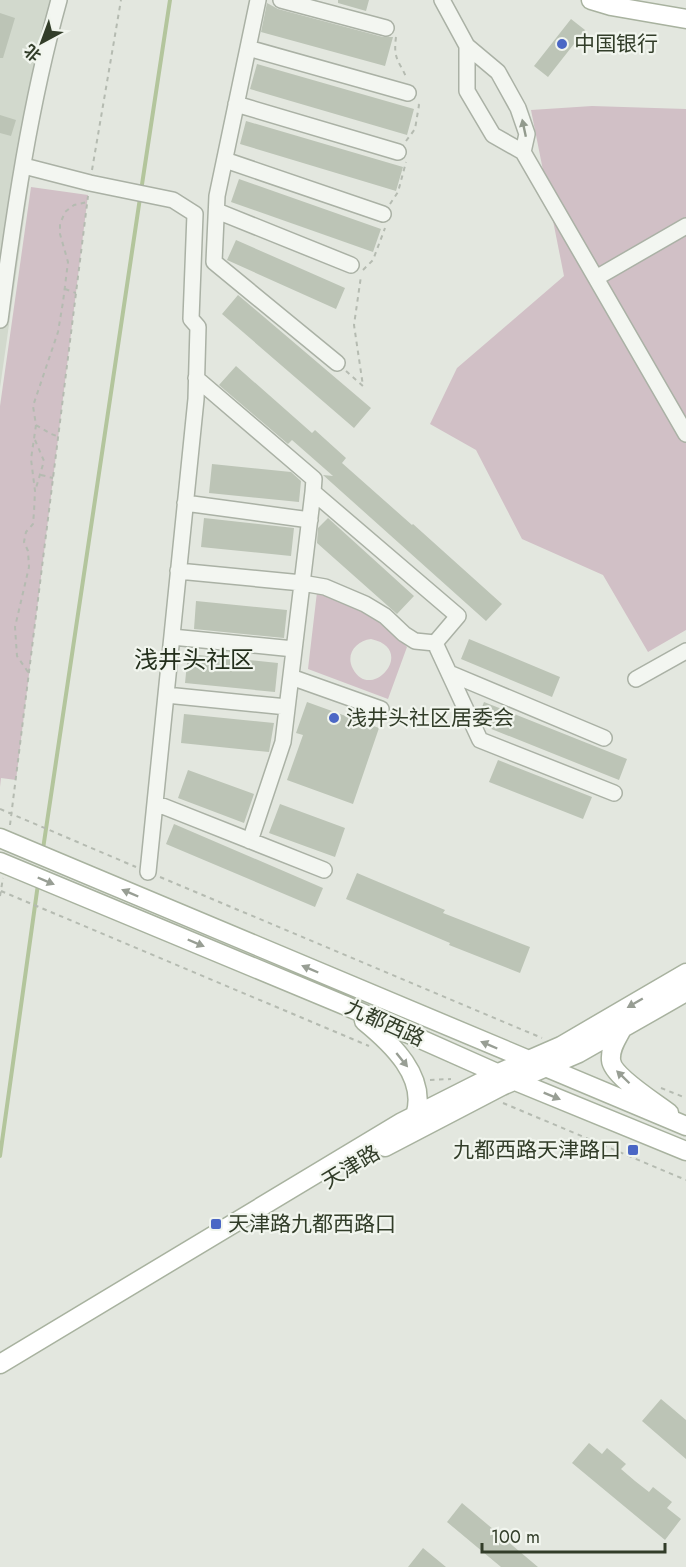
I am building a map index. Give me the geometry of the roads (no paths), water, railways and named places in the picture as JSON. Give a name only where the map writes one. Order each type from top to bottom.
[{"type":"main road","points":[[591,0],[611,6],[686,19]]},
{"type":"main road","points":[[640,0],[686,8]]},
{"type":"main road","name":"九都西路","points":[[7,841],[543,1068],[686,1126]]},
{"type":"main road","name":"九都西路","points":[[5,864],[686,1151]]},
{"type":"main road","name":"天津路","points":[[29,1353],[506,1077],[526,1060],[561,1046],[686,974]]},
{"type":"main road","name":"天津路","points":[[506,1077],[543,1068],[579,1053],[686,992]]},
{"type":"main road","points":[[344,1005],[384,1038],[409,1068],[416,1091],[415,1116]]},
{"type":"main road","points":[[623,1028],[612,1048],[611,1062],[621,1076],[686,1126]]},
{"type":"main road","name":"天津路","points":[[29,1353],[415,1116],[479,1091]]},
{"type":"main road","points":[[0,1364],[29,1353]]},
{"type":"main road","points":[[0,1377],[29,1353]]},
{"type":"street","points":[[0,320],[14,215],[50,32],[59,0]]},
{"type":"street","points":[[258,0],[217,196],[214,261],[338,363]]},
{"type":"street","points":[[281,0],[386,28]]},
{"type":"street","points":[[442,0],[467,46],[498,72],[519,108],[527,134],[523,152]]},
{"type":"street","points":[[467,46],[467,90],[493,135],[523,152],[686,434]]},
{"type":"street","points":[[248,48],[408,93]]},
{"type":"street","points":[[236,104],[398,152]]},
{"type":"street","points":[[225,160],[383,214]]},
{"type":"street","points":[[24,166],[92,184],[173,200],[195,214],[191,319],[198,327],[196,378],[148,872]]},
{"type":"street","points":[[216,211],[351,265]]},
{"type":"street","points":[[596,278],[686,226]]},
{"type":"street","points":[[196,378],[314,479],[283,742],[250,841]]},
{"type":"street","points":[[314,492],[458,616],[435,643]]},
{"type":"street","points":[[185,503],[310,520]]},
{"type":"street","points":[[178,571],[325,586],[385,616],[415,641],[435,643]]},
{"type":"street","points":[[172,637],[294,649]]},
{"type":"street","points":[[435,643],[480,740],[614,794]]},
{"type":"street","points":[[636,679],[686,651]]},
{"type":"street","points":[[449,673],[604,738]]},
{"type":"street","points":[[291,677],[381,710]]},
{"type":"street","points":[[166,695],[287,707]]},
{"type":"street","points":[[155,803],[324,870]]},
{"type":"waterway","points":[[141,191],[170,0]]},
{"type":"waterway","points":[[43,849],[140,198]]},
{"type":"waterway","points":[[0,1156],[38,884]]},
{"type":"place","name":"中国银行","points":[[562,44]]},
{"type":"place","name":"浅井头社区居委会","points":[[334,718]]},
{"type":"place","name":"九都西路天津路口","points":[[633,1150]]},
{"type":"place","name":"天津路九都西路口","points":[[216,1224]]},
{"type":"district","name":"浅井头社区","points":[[194,660]]}]
